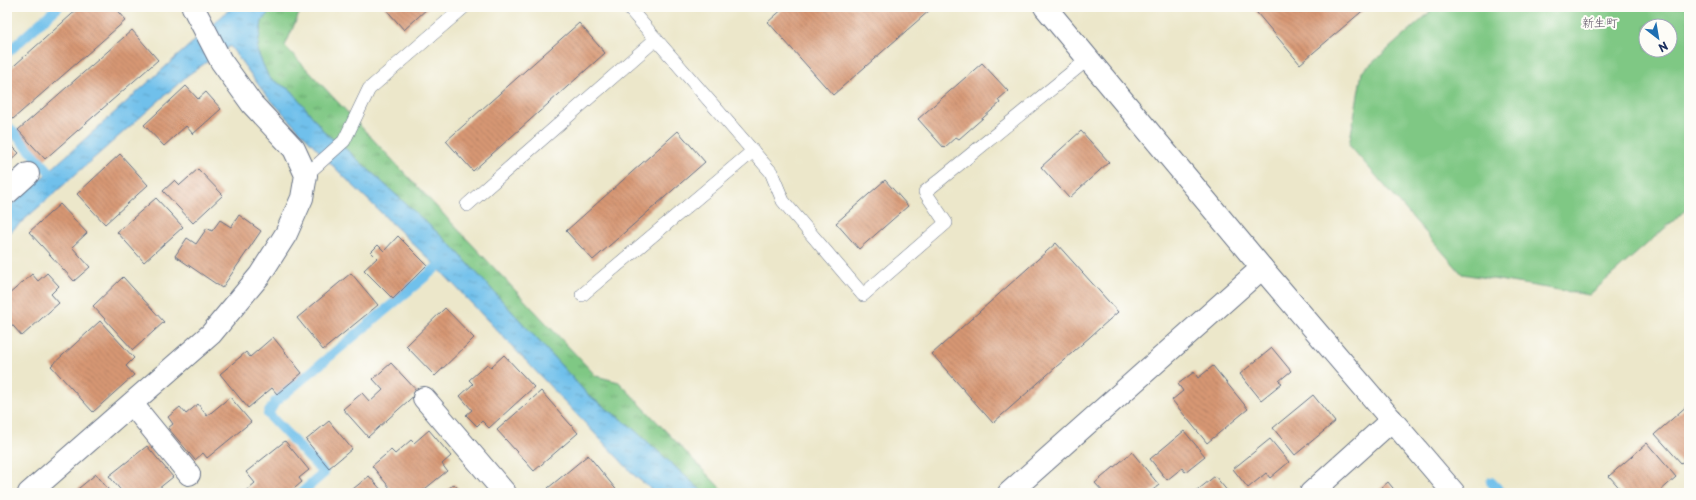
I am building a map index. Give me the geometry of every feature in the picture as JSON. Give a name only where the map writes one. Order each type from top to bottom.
[{"type":"street","points":[[1045,7],[1262,268],[1454,493]]},
{"type":"street","points":[[29,493],[212,334],[260,276],[286,234],[302,198],[306,175],[294,149],[252,104],[221,60],[196,15]]},
{"type":"street","points":[[7,192],[28,174]]},
{"type":"street","points":[[1009,493],[1262,268]]},
{"type":"street","points":[[424,398],[506,493]]},
{"type":"street","points":[[132,404],[189,474]]},
{"type":"street","points":[[1311,493],[1392,420]]},
{"type":"lane","points":[[306,175],[344,141],[369,89],[464,7]]},
{"type":"lane","points":[[628,7],[771,172],[783,201],[863,295],[946,223],[925,192],[1088,59]]},
{"type":"lane","points":[[467,205],[656,39]]},
{"type":"lane","points":[[582,295],[753,151]]},
{"type":"green space","points":[[273,7],[302,7],[285,46],[596,376],[619,382],[725,493],[704,493],[630,426],[588,395],[452,246],[347,150],[326,134],[292,91],[269,78],[257,51],[262,21]]},
{"type":"green space","points":[[1436,7],[1689,7],[1689,207],[1589,295],[1462,274],[1349,145],[1362,72]]},
{"type":"water","points":[[232,7],[273,7],[262,21],[257,51],[269,78],[292,91],[326,134],[347,150],[452,246],[588,395],[630,426],[704,493],[656,493],[636,477],[437,267],[332,165],[265,94],[230,46],[188,75],[7,235],[7,209]]},
{"type":"building","points":[[80,7],[115,7],[126,20],[13,119],[7,113],[7,72]]},
{"type":"building","points":[[384,7],[429,7],[404,30]]},
{"type":"building","points":[[785,7],[927,7],[930,10],[833,95],[768,22]]},
{"type":"building","points":[[1252,7],[1367,7],[1300,64]]},
{"type":"building","points":[[579,23],[605,53],[473,171],[446,141]]},
{"type":"building","points":[[132,30],[158,60],[45,159],[18,130]]},
{"type":"building","points":[[982,63],[1008,91],[998,100],[1000,103],[959,139],[956,137],[944,148],[918,119]]},
{"type":"building","points":[[186,86],[198,99],[206,92],[221,109],[193,134],[186,126],[164,146],[144,125]]},
{"type":"building","points":[[678,131],[705,162],[593,260],[566,231]]},
{"type":"building","points":[[1081,131],[1109,162],[1069,198],[1041,167]]},
{"type":"building","points":[[7,141],[19,153],[7,164]]},
{"type":"building","points":[[120,154],[148,185],[105,224],[77,194]]},
{"type":"building","points":[[198,169],[223,195],[193,223],[163,191],[175,180],[180,185]]},
{"type":"building","points":[[885,180],[908,206],[859,249],[836,223]]},
{"type":"building","points":[[156,198],[183,227],[144,262],[117,232]]},
{"type":"building","points":[[60,204],[87,233],[72,247],[90,267],[74,281],[29,232]]},
{"type":"building","points":[[239,215],[261,231],[222,288],[175,256],[187,238],[196,244],[207,228],[212,231],[220,220],[231,227]]},
{"type":"building","points":[[398,236],[427,265],[393,299],[364,270],[377,258],[371,252],[378,245],[384,251]]},
{"type":"building","points":[[1056,243],[1118,312],[993,423],[932,354]]},
{"type":"building","points":[[47,273],[59,286],[51,294],[59,303],[22,336],[7,319],[7,296],[32,274],[38,281]]},
{"type":"building","points":[[351,273],[378,305],[323,350],[297,318]]},
{"type":"building","points":[[123,277],[164,322],[133,350],[93,306]]},
{"type":"building","points":[[445,308],[474,338],[435,376],[406,346]]},
{"type":"building","points":[[100,321],[134,358],[126,366],[134,375],[93,412],[51,366]]},
{"type":"building","points":[[273,337],[302,373],[277,394],[272,388],[248,408],[220,374],[246,352],[250,357]]},
{"type":"building","points":[[1272,348],[1291,371],[1279,381],[1282,383],[1261,400],[1240,374]]},
{"type":"building","points":[[504,355],[534,387],[489,428],[482,421],[477,426],[466,415],[472,410],[460,396],[473,384],[469,380],[487,364],[491,367]]},
{"type":"building","points":[[391,363],[418,392],[368,437],[343,409],[362,393],[370,402],[383,390],[373,379]]},
{"type":"building","points":[[1213,366],[1248,409],[1207,443],[1172,400],[1183,391],[1178,384],[1194,372],[1198,378]]},
{"type":"building","points":[[541,391],[578,433],[534,471],[497,430]]},
{"type":"building","points":[[1313,395],[1335,422],[1295,455],[1273,428]]},
{"type":"building","points":[[230,397],[251,422],[207,458],[203,453],[195,460],[168,428],[173,424],[168,417],[180,407],[186,414],[198,404],[207,416]]},
{"type":"building","points":[[1689,404],[1689,457],[1681,463],[1655,434]]},
{"type":"building","points":[[329,421],[352,449],[329,468],[306,440]]},
{"type":"building","points":[[429,430],[451,456],[442,464],[447,471],[420,493],[394,493],[372,466],[391,450],[395,454],[411,440],[414,443]]},
{"type":"building","points":[[1184,431],[1205,456],[1185,472],[1182,468],[1167,480],[1150,459]]},
{"type":"building","points":[[1270,439],[1289,462],[1270,478],[1266,473],[1248,488],[1233,469]]},
{"type":"building","points":[[285,441],[309,470],[299,478],[302,482],[289,493],[243,493],[255,483],[246,472]]},
{"type":"building","points":[[1647,443],[1676,477],[1658,493],[1624,493],[1609,476]]},
{"type":"building","points":[[147,446],[173,477],[153,493],[123,493],[109,476]]},
{"type":"building","points":[[1132,452],[1159,485],[1149,493],[1104,493],[1095,483]]},
{"type":"building","points":[[588,455],[619,493],[552,493],[548,488]]},
{"type":"building","points":[[96,474],[111,493],[73,493]]},
{"type":"building","points":[[369,476],[384,493],[348,493]]},
{"type":"building","points":[[1215,476],[1229,493],[1194,493]]},
{"type":"building","points":[[1388,482],[1397,493],[1375,493]]},
{"type":"building","points":[[454,484],[462,493],[443,493]]},
{"type":"waterway","points":[[7,53],[58,7]]},
{"type":"waterway","points":[[7,125],[57,180]]},
{"type":"waterway","points":[[301,493],[324,473],[268,414],[275,402],[437,267],[443,256]]},
{"type":"waterway","points":[[1491,482],[1502,493]]},
{"type":"district","name":"新生町","points":[[1600,23]]}]
